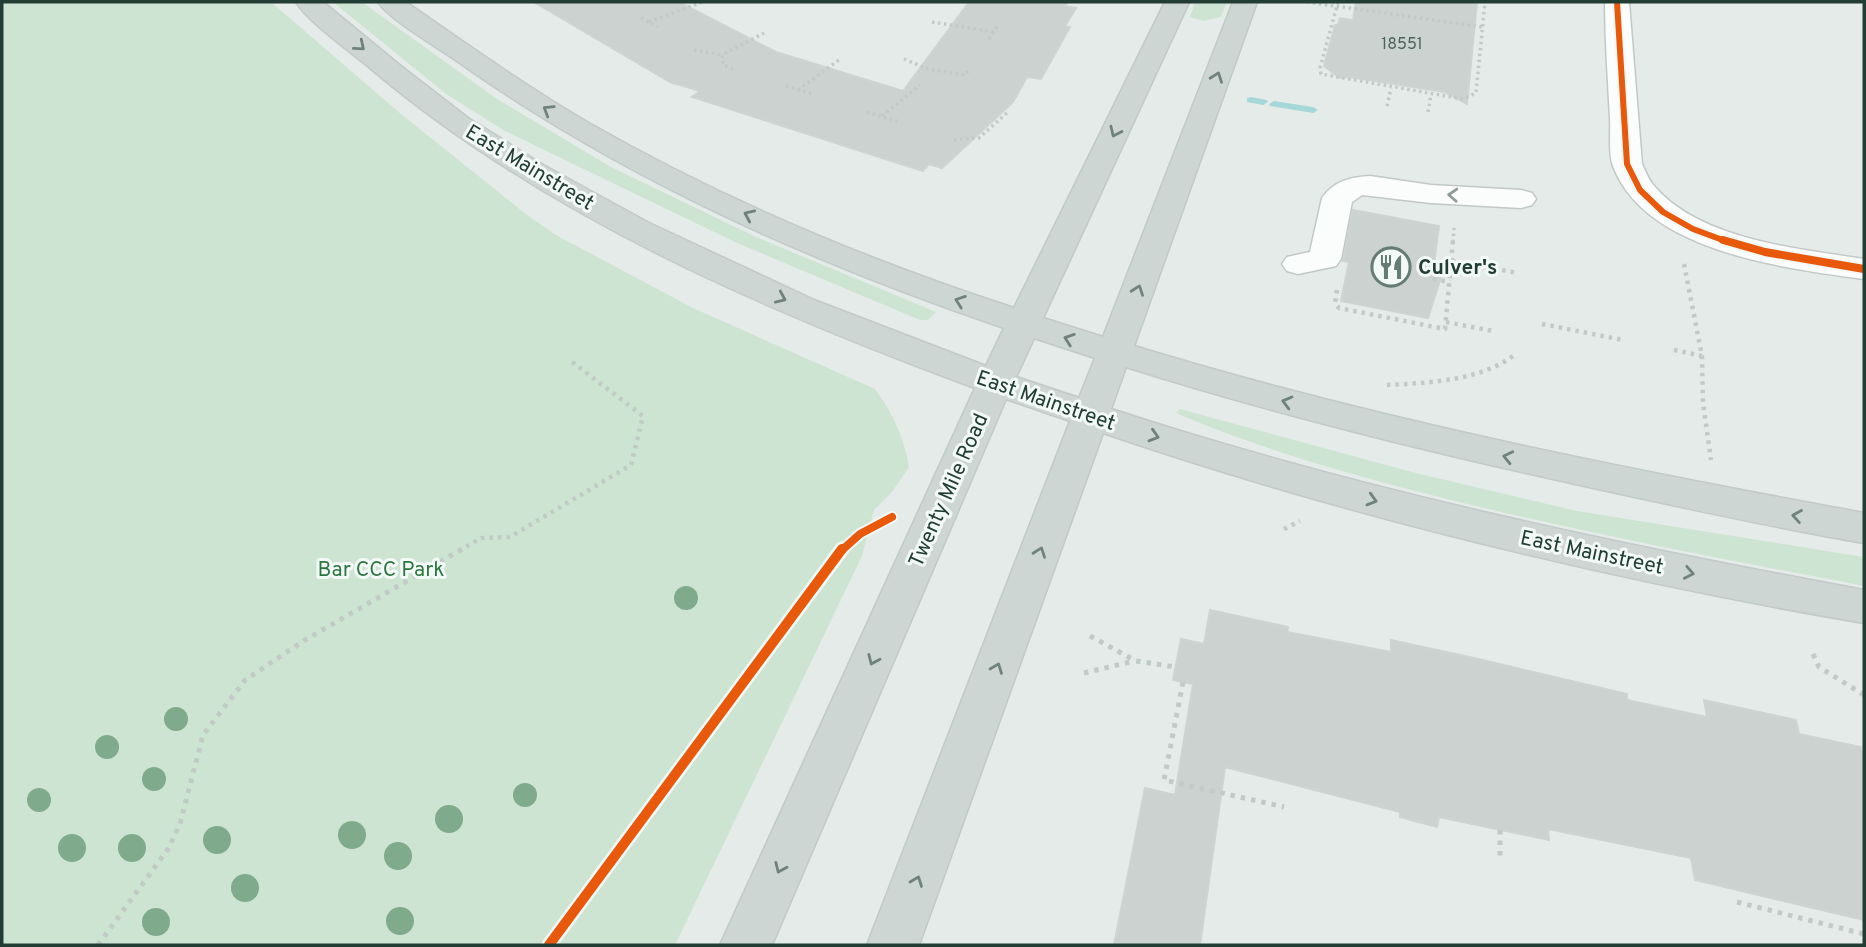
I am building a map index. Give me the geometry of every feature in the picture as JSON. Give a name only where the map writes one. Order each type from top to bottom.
[{"type":"main road","name":"East Mainstreet","points":[[308,2],[449,117],[512,159],[587,203],[678,250],[791,303],[995,383],[1285,475],[1476,526],[1650,565],[1864,607]]},
{"type":"main road","points":[[390,2],[553,114],[667,176],[855,261],[1024,324],[1113,354],[1356,421],[1475,450],[1660,490],[1864,528]]},
{"type":"main road","name":"Twenty Mile Road","points":[[746,945],[995,383],[1177,2]]},
{"type":"main road","points":[[893,945],[1245,2]]},
{"type":"street","points":[[1617,2],[1627,164],[1634,183],[1645,197],[1681,221],[1724,241],[1759,251],[1864,269]]},
{"type":"street","points":[[1298,264],[1325,259],[1337,198],[1354,186],[1370,185],[1431,194],[1521,199]]},
{"type":"path","points":[[649,22],[702,2]]},
{"type":"path","points":[[1307,2],[1337,4],[1482,27]]},
{"type":"path","points":[[1337,4],[1320,68],[1321,74],[1463,99],[1476,93],[1485,2]]},
{"type":"path","points":[[641,18],[658,27]]},
{"type":"path","points":[[932,22],[994,32]]},
{"type":"path","points":[[989,39],[998,25]]},
{"type":"path","points":[[694,50],[722,55],[764,33]]},
{"type":"path","points":[[722,55],[723,65],[733,69]]},
{"type":"path","points":[[904,59],[928,69],[965,75],[970,68]]},
{"type":"path","points":[[798,90],[839,60]]},
{"type":"path","points":[[721,61],[728,63]]},
{"type":"path","points":[[882,117],[920,85]]},
{"type":"path","points":[[786,86],[812,94]]},
{"type":"path","points":[[1387,106],[1391,88]]},
{"type":"path","points":[[1429,112],[1431,94]]},
{"type":"path","points":[[954,140],[978,140],[1009,111]]},
{"type":"path","points":[[867,112],[897,121]]},
{"type":"path","points":[[1338,282],[1335,303],[1339,308],[1445,329],[1455,219]]},
{"type":"path","points":[[1684,258],[1702,356],[1703,403],[1713,471]]},
{"type":"path","points":[[1452,261],[1518,273]]},
{"type":"path","points":[[1433,279],[1450,282]]},
{"type":"path","points":[[1446,322],[1493,331]]},
{"type":"path","points":[[1542,324],[1623,340]]},
{"type":"path","points":[[1674,350],[1702,356]]},
{"type":"path","points":[[1380,386],[1440,380],[1502,364],[1513,356]]},
{"type":"path","points":[[98,945],[168,849],[180,824],[203,735],[245,680],[305,640],[481,538],[510,537],[631,465],[643,416],[572,362]]},
{"type":"path","points":[[549,945],[843,548],[860,534],[892,517]]},
{"type":"path","points":[[1090,636],[1136,661]]},
{"type":"path","points":[[1813,654],[1819,667],[1864,695]]},
{"type":"path","points":[[1084,673],[1136,661],[1176,667]]},
{"type":"path","points":[[1183,682],[1164,780],[1284,807]]},
{"type":"path","points":[[1500,830],[1500,858]]},
{"type":"path","points":[[1737,902],[1864,934]]},
{"type":"green space","name":"Bar CCC Park","points":[[2,2],[271,2],[401,114],[556,235],[693,308],[875,389],[897,426],[909,467],[892,492],[874,510],[862,556],[675,945],[2,945]]},
{"type":"green space","points":[[333,2],[362,2],[497,99],[611,167],[756,237],[936,312],[928,320],[920,320],[737,243],[505,131],[446,94]]},
{"type":"green space","points":[[1195,2],[1227,2],[1221,17],[1203,21],[1190,17]]},
{"type":"green space","points":[[1180,409],[1416,473],[1577,511],[1864,557],[1864,586],[1588,531],[1423,493],[1268,448],[1176,413]]},
{"type":"building","points":[[534,2],[679,2],[776,52],[903,91],[969,2],[1068,2],[1065,6],[1076,8],[1065,26],[1070,27],[1041,79],[1027,77],[1013,102],[942,168],[929,164],[923,171],[692,97],[700,91],[670,82]]},
{"type":"building","points":[[1356,2],[1477,2],[1467,104],[1445,92],[1350,77],[1340,78],[1324,66],[1335,25],[1338,25],[1340,18],[1353,20]]},
{"type":"building","name":"Culver's","points":[[1353,210],[1439,226],[1433,272],[1442,274],[1428,318],[1341,301],[1349,262],[1343,261]]},
{"type":"building","points":[[1210,610],[1288,627],[1287,632],[1391,652],[1391,640],[1627,694],[1627,700],[1707,717],[1704,700],[1796,720],[1799,734],[1861,747],[1864,761],[1864,920],[1695,880],[1691,858],[1548,829],[1549,840],[1439,817],[1437,827],[1400,817],[1400,812],[1225,767],[1200,945],[1114,945],[1145,788],[1175,795],[1193,684],[1173,680],[1181,639],[1204,644]]},
{"type":"waterway","points":[[1251,100],[1263,102]]},
{"type":"waterway","points":[[1274,104],[1313,110]]},
{"type":"cycle path","points":[[1617,2],[1627,164],[1640,190],[1663,212],[1693,229],[1728,242],[1765,252],[1864,269]]},
{"type":"cycle path","points":[[549,945],[843,548],[860,534],[892,517]]},
{"type":"place","name":"Culver's","points":[[1391,267]]}]
